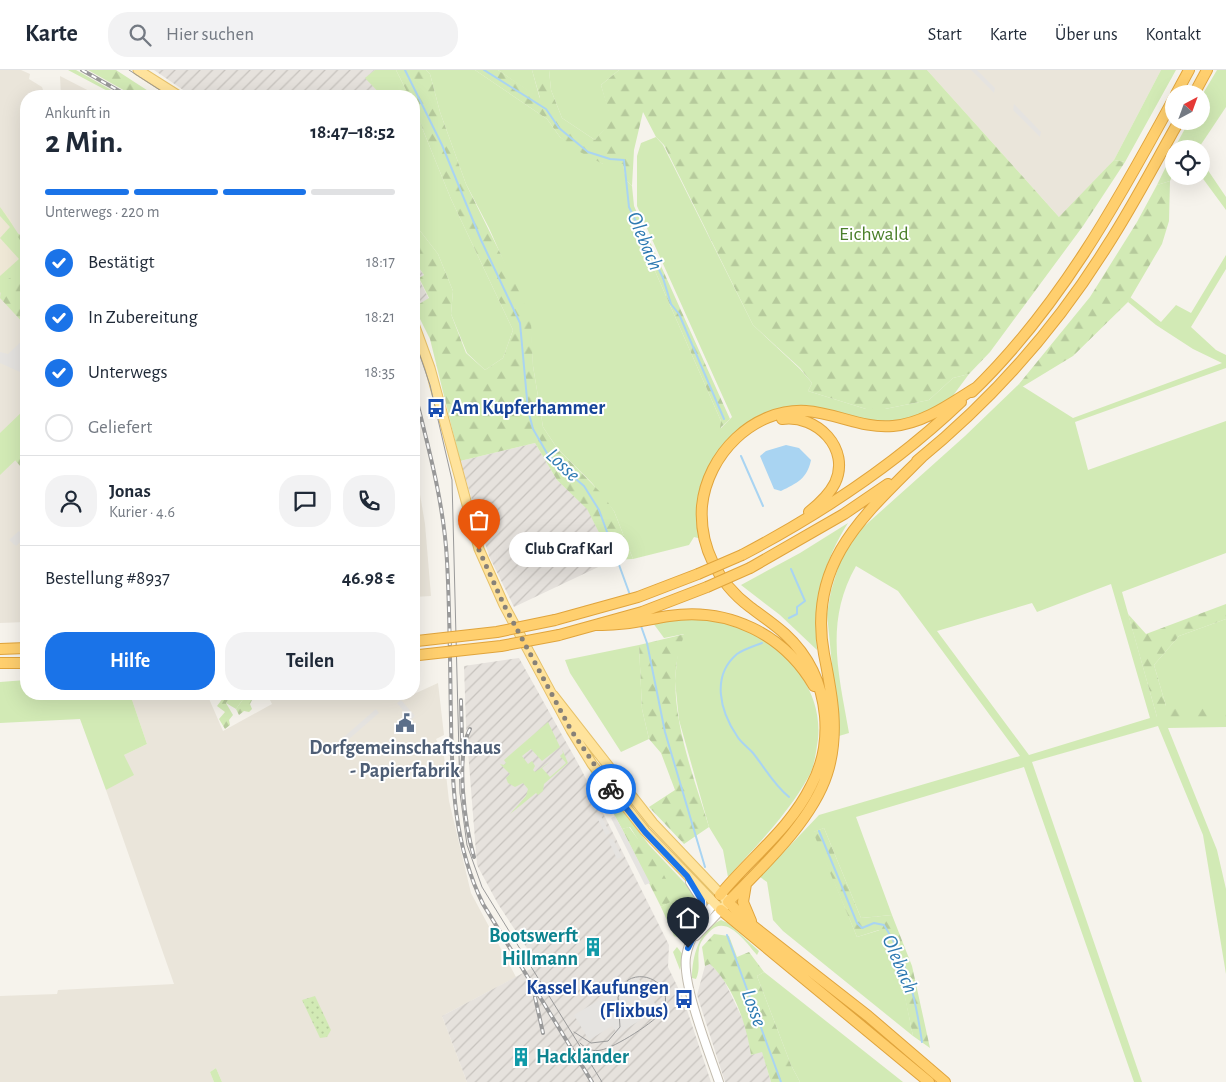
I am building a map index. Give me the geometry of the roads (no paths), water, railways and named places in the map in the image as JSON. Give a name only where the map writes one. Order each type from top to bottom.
[{"type":"highway","points":[[1181,85],[1189,70]]},
{"type":"highway","points":[[1199,85],[1207,70]]},
{"type":"highway","points":[[420,640],[488,633],[555,620],[657,590],[742,555],[835,502],[894,460],[977,387],[1032,326],[1076,267],[1128,183],[1165,115]]},
{"type":"highway","points":[[721,902],[746,883],[795,829],[821,789],[833,751],[821,607],[830,570],[841,546],[853,527],[922,457],[988,397],[1059,316],[1108,245],[1174,130]]},
{"type":"highway","points":[[829,714],[819,684],[800,650],[785,634],[729,588],[710,557],[704,540],[702,512],[706,486],[713,469],[723,453],[742,433],[773,415],[806,411],[869,425],[903,425],[928,416],[977,387]]},
{"type":"highway","points":[[721,902],[788,823],[805,797],[818,773],[824,750],[829,714],[824,684],[810,657],[788,631],[745,598],[726,579],[714,556],[707,530],[706,504],[710,487],[721,463],[731,448],[751,431],[767,423],[784,418],[799,418],[813,424],[830,439],[837,453],[838,475],[833,488],[822,500],[775,537]]},
{"type":"highway","points":[[614,623],[750,568],[844,514],[922,457]]},
{"type":"highway","points":[[420,655],[500,646],[559,635],[597,625],[693,614],[719,616],[742,623],[761,632],[789,653],[802,668],[829,714]]},
{"type":"highway","points":[[0,649],[20,648]]},
{"type":"highway","points":[[0,663],[20,663]]},
{"type":"highway","points":[[746,883],[743,902],[753,926]]},
{"type":"highway","points":[[721,902],[868,1016],[945,1082]]},
{"type":"highway","points":[[721,902],[929,1082]]},
{"type":"main road","points":[[142,72],[170,90]]},
{"type":"main road","points":[[420,340],[430,368],[479,550],[504,605],[571,730],[592,764],[645,832],[687,876],[721,902]]},
{"type":"main road","points":[[553,694],[653,823],[721,902]]},
{"type":"street","points":[[687,876],[702,901],[702,919]]},
{"type":"street","points":[[719,1082],[686,974],[686,958],[702,919],[721,902]]},
{"type":"street","points":[[693,939],[721,902]]},
{"type":"water","points":[[786,445],[799,448],[811,460],[807,472],[801,480],[781,491],[774,489],[760,456],[766,451]]},
{"type":"waterway","name":"Losse","points":[[405,70],[415,90]]},
{"type":"waterway","name":"Olebach","points":[[484,70],[546,109],[559,128],[588,152],[610,159],[624,160],[629,207],[663,278],[671,304],[679,314],[724,419]]},
{"type":"waterway","name":"Losse","points":[[420,100],[442,145],[481,240],[520,323],[528,410],[533,429],[548,455],[584,486],[599,510],[630,595]]},
{"type":"waterway","name":"Olebach","points":[[741,456],[763,506]]},
{"type":"waterway","name":"Olebach","points":[[789,618],[797,614],[797,607],[805,601],[791,569]]},
{"type":"waterway","name":"Losse","points":[[641,626],[647,643],[665,732],[705,867]]},
{"type":"waterway","name":"Olebach","points":[[762,643],[740,652],[729,663],[721,683],[721,694],[726,716],[731,726],[774,782],[789,797]]},
{"type":"waterway","name":"Olebach","points":[[819,831],[857,923],[862,928],[874,923],[884,925],[899,952],[917,1011],[922,1042]]},
{"type":"waterway","name":"Losse","points":[[727,935],[781,1082]]},
{"type":"tram line","points":[[129,70],[160,90]]},
{"type":"tram line","points":[[420,356],[430,385],[452,480],[460,793],[467,845],[482,887],[602,1082]]},
{"type":"tram line","points":[[574,1032],[591,1043],[608,1041],[620,1027],[618,997],[628,980],[635,977],[643,977],[657,982],[662,988],[665,994],[663,1010],[653,1021],[625,1039],[601,1050],[590,1050],[580,1043]]},
{"type":"railway","points":[[82,70],[117,90]]},
{"type":"railway","points":[[420,414],[435,475],[445,539],[449,601],[452,768],[460,837],[473,882],[483,904],[592,1082]]},
{"type":"railway","points":[[461,700],[462,741]]},
{"type":"railway","points":[[470,729],[465,741],[462,773],[467,828],[474,857]]},
{"type":"railway","points":[[535,997],[543,1033]]},
{"type":"place","name":"Am Kupferhammer","points":[[436,408]]},
{"type":"place","name":"Club Graf Karl","points":[[479,550]]},
{"type":"place","name":"Dorfgemeinschaftshaus - Papierfabrik","points":[[405,723]]},
{"type":"place","name":"Bootswerft Hillmann","points":[[593,947]]},
{"type":"place","name":"Kassel Kaufungen (Flixbus)","points":[[684,999]]},
{"type":"place","name":"Hackländer","points":[[521,1057]]},
{"type":"park label","name":"Eichwald","points":[[874,234]]}]
